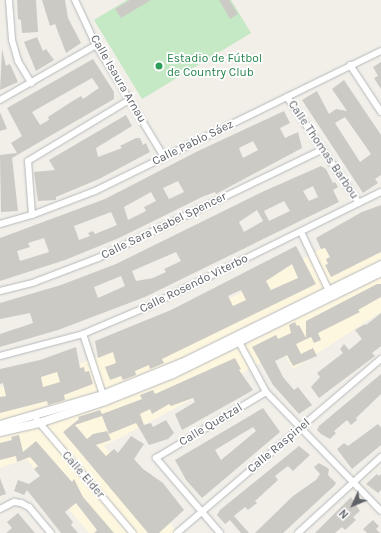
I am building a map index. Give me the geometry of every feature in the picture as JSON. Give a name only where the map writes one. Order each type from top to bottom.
[{"type":"street","points":[[8,0],[12,40],[18,61],[31,83]]},
{"type":"street","name":"Calle Isaura Arnau","points":[[75,0],[96,45],[164,157]]},
{"type":"street","points":[[0,100],[96,45]]},
{"type":"street","name":"Calle Pablo Sáez","points":[[0,224],[32,215],[95,191],[381,51]]},
{"type":"street","points":[[350,65],[381,112]]},
{"type":"street","name":"Calle Thomas Barbou","points":[[287,97],[359,203]]},
{"type":"street","points":[[32,215],[28,161],[129,100]]},
{"type":"street","name":"Calle Sara Isabel Spencer","points":[[0,291],[35,282],[98,258],[323,149]]},
{"type":"street","name":"Calle Rosendo Viterbo","points":[[0,356],[83,334],[149,306],[381,192]]},
{"type":"street","points":[[301,232],[330,293]]},
{"type":"street","points":[[0,432],[173,374],[239,342],[381,265]]},
{"type":"street","points":[[104,398],[330,293],[381,272]]},
{"type":"street","points":[[83,334],[104,398]]},
{"type":"street","points":[[239,342],[266,392],[381,511]]},
{"type":"street","name":"Calle Raspinel","points":[[177,533],[381,359]]},
{"type":"street","name":"Calle Quetzal","points":[[202,512],[156,458],[266,392]]},
{"type":"street","points":[[0,425],[37,420]]},
{"type":"street","name":"Calle Eider","points":[[37,420],[133,533]]},
{"type":"street","points":[[298,533],[381,457]]},
{"type":"street","points":[[0,509],[12,502],[29,507],[51,533]]},
{"type":"street","points":[[202,512],[220,533]]},
{"type":"shaded area","points":[[381,216],[381,312],[293,369],[283,351],[104,446],[178,533],[89,533],[26,459],[0,468],[0,387],[50,374],[126,347],[243,292]]},
{"type":"green space","name":"Estadio de Fútbol de Country Club","points":[[127,0],[231,0],[251,33],[142,99],[94,20]]},
{"type":"building","points":[[17,0],[36,0],[38,32],[22,33],[21,20],[18,19]]},
{"type":"building","points":[[42,0],[65,0],[68,18],[81,43],[66,53],[55,24],[50,26]]},
{"type":"building","points":[[130,0],[151,0],[121,18],[115,9]]},
{"type":"building","points":[[219,0],[229,0],[238,14],[230,19]]},
{"type":"building","points":[[37,37],[43,51],[46,49],[54,60],[36,71],[24,42]]},
{"type":"building","points":[[2,49],[6,66],[10,64],[18,82],[0,90]]},
{"type":"building","points":[[93,59],[114,92],[114,99],[12,158],[18,211],[1,212],[0,155],[17,153],[11,143],[22,136],[7,108]],"holes":[[[92,78],[99,88],[83,99],[81,96],[71,102],[48,117],[49,120],[40,125],[32,112]]]},
{"type":"building","points":[[381,62],[381,89],[374,78],[378,76],[373,67]]},
{"type":"building","points":[[344,80],[381,135],[381,175],[375,179],[378,183],[363,193],[302,100],[317,91],[329,114],[336,109],[347,111],[332,89]],"holes":[[[345,117],[371,154],[360,162],[335,123]]]},
{"type":"building","points":[[284,111],[290,123],[280,128],[285,138],[298,132],[302,148],[216,194],[215,192],[202,197],[119,238],[65,260],[0,281],[0,238],[105,199],[196,152]],"holes":[[[253,141],[258,150],[243,158],[239,148]],[[178,181],[184,192],[169,199],[163,188]],[[151,192],[156,201],[144,207],[146,211],[128,220],[124,207]],[[111,212],[117,225],[95,234],[93,231],[88,233],[90,236],[79,240],[74,226]],[[44,238],[49,252],[20,261],[17,251],[30,247],[28,243]]]},
{"type":"building","points":[[0,112],[7,129],[0,131]]},
{"type":"building","points":[[126,115],[132,126],[96,148],[98,157],[122,148],[120,146],[136,138],[140,138],[143,145],[146,143],[150,152],[99,179],[56,197],[56,200],[38,201],[34,172],[55,170],[49,160]]},
{"type":"building","points":[[321,166],[326,169],[333,183],[335,182],[338,187],[333,190],[339,202],[145,297],[58,330],[0,347],[0,334],[33,323],[30,313],[0,319],[0,303],[61,285],[116,264],[262,192]],"holes":[[[313,186],[318,197],[309,201],[303,191]],[[284,201],[290,211],[269,221],[264,211]],[[257,210],[263,221],[244,232],[239,222]],[[176,252],[181,261],[164,269],[166,272],[153,278],[136,281],[132,271]],[[121,276],[125,286],[98,298],[94,287]]]},
{"type":"building","points":[[381,205],[381,252],[331,277],[325,265],[328,264],[326,259],[330,257],[325,248],[321,249],[316,238],[362,212]]},
{"type":"building","points":[[296,246],[316,284],[162,359],[164,363],[150,369],[149,365],[135,371],[136,375],[123,380],[121,376],[110,380],[105,367],[116,363],[113,352],[98,358],[95,341],[171,310]],"holes":[[[292,264],[298,278],[271,290],[266,281]],[[241,290],[246,300],[233,306],[228,296]]]},
{"type":"building","points":[[377,284],[381,284],[381,297],[358,310],[360,312],[318,333],[321,340],[314,343],[311,337],[296,344],[301,354],[313,348],[317,356],[293,366],[287,355],[275,361],[283,377],[294,390],[298,387],[312,405],[299,414],[273,385],[252,347],[276,335],[278,339],[291,333],[289,325],[295,322],[297,326],[299,325],[306,338],[306,321]]},
{"type":"building","points":[[381,313],[381,346],[372,353],[375,356],[319,398],[311,387],[320,377],[317,373],[343,353],[340,349],[344,344],[349,350],[362,339],[355,330],[365,324],[366,325]]},
{"type":"building","points":[[76,347],[80,368],[84,367],[85,372],[89,371],[93,384],[64,395],[65,400],[48,405],[47,401],[0,413],[0,397],[6,396],[3,383],[0,384],[0,369],[40,360]],"holes":[[[57,372],[60,382],[43,387],[41,377]]]},
{"type":"building","points":[[235,358],[241,369],[239,370],[253,390],[248,393],[182,430],[175,414],[195,402],[193,398],[171,406],[169,404],[152,414],[150,409],[140,414],[144,425],[151,423],[153,427],[166,420],[174,433],[168,439],[149,445],[136,423],[109,434],[102,416],[75,425],[87,439],[93,434],[107,431],[111,440],[96,445],[106,456],[114,449],[118,453],[131,436],[144,444],[134,459],[143,469],[163,483],[184,510],[159,533],[148,533],[63,432],[79,419],[78,417],[100,410],[102,414],[142,399],[140,395],[153,390],[155,394]]},
{"type":"building","points":[[381,374],[381,394],[356,418],[357,420],[351,425],[347,420],[334,431],[336,433],[330,439],[317,430],[319,426]]},
{"type":"building","points":[[263,408],[280,432],[202,498],[186,480],[175,460]],"holes":[[[253,427],[256,431],[221,460],[215,450]]]},
{"type":"building","points":[[378,424],[381,427],[381,445],[352,469],[337,449],[344,443],[348,446]]},
{"type":"building","points":[[19,435],[23,452],[36,441],[72,482],[74,479],[83,497],[114,533],[94,533],[97,530],[76,503],[65,512],[73,522],[71,525],[78,533],[61,533],[27,490],[24,495],[14,491],[18,480],[29,484],[40,476],[34,469],[38,466],[30,457],[17,462],[16,456],[0,460],[0,443],[12,440],[11,437]]},
{"type":"building","points":[[299,446],[310,455],[293,471],[288,466],[275,476],[278,480],[255,501],[257,503],[248,510],[245,507],[234,516],[249,533],[241,533],[230,520],[225,524],[217,515],[220,510]]},
{"type":"building","points":[[319,463],[329,469],[328,475],[336,483],[334,486],[283,533],[255,533],[293,496],[316,480],[320,474],[314,467]]},
{"type":"building","points":[[377,474],[379,476],[381,474],[381,490],[378,493],[366,484]]},
{"type":"building","points":[[0,478],[6,494],[0,496]]},
{"type":"building","points":[[351,497],[360,511],[353,517],[356,520],[345,530],[342,527],[335,533],[315,533]]},
{"type":"building","points":[[18,513],[35,533],[6,533],[12,528],[7,522]]},
{"type":"building","points":[[373,520],[379,526],[376,529],[380,533],[367,533],[363,529]]},
{"type":"place","name":"Estadio de Fútbol de Country Club","points":[[159,66]]}]
